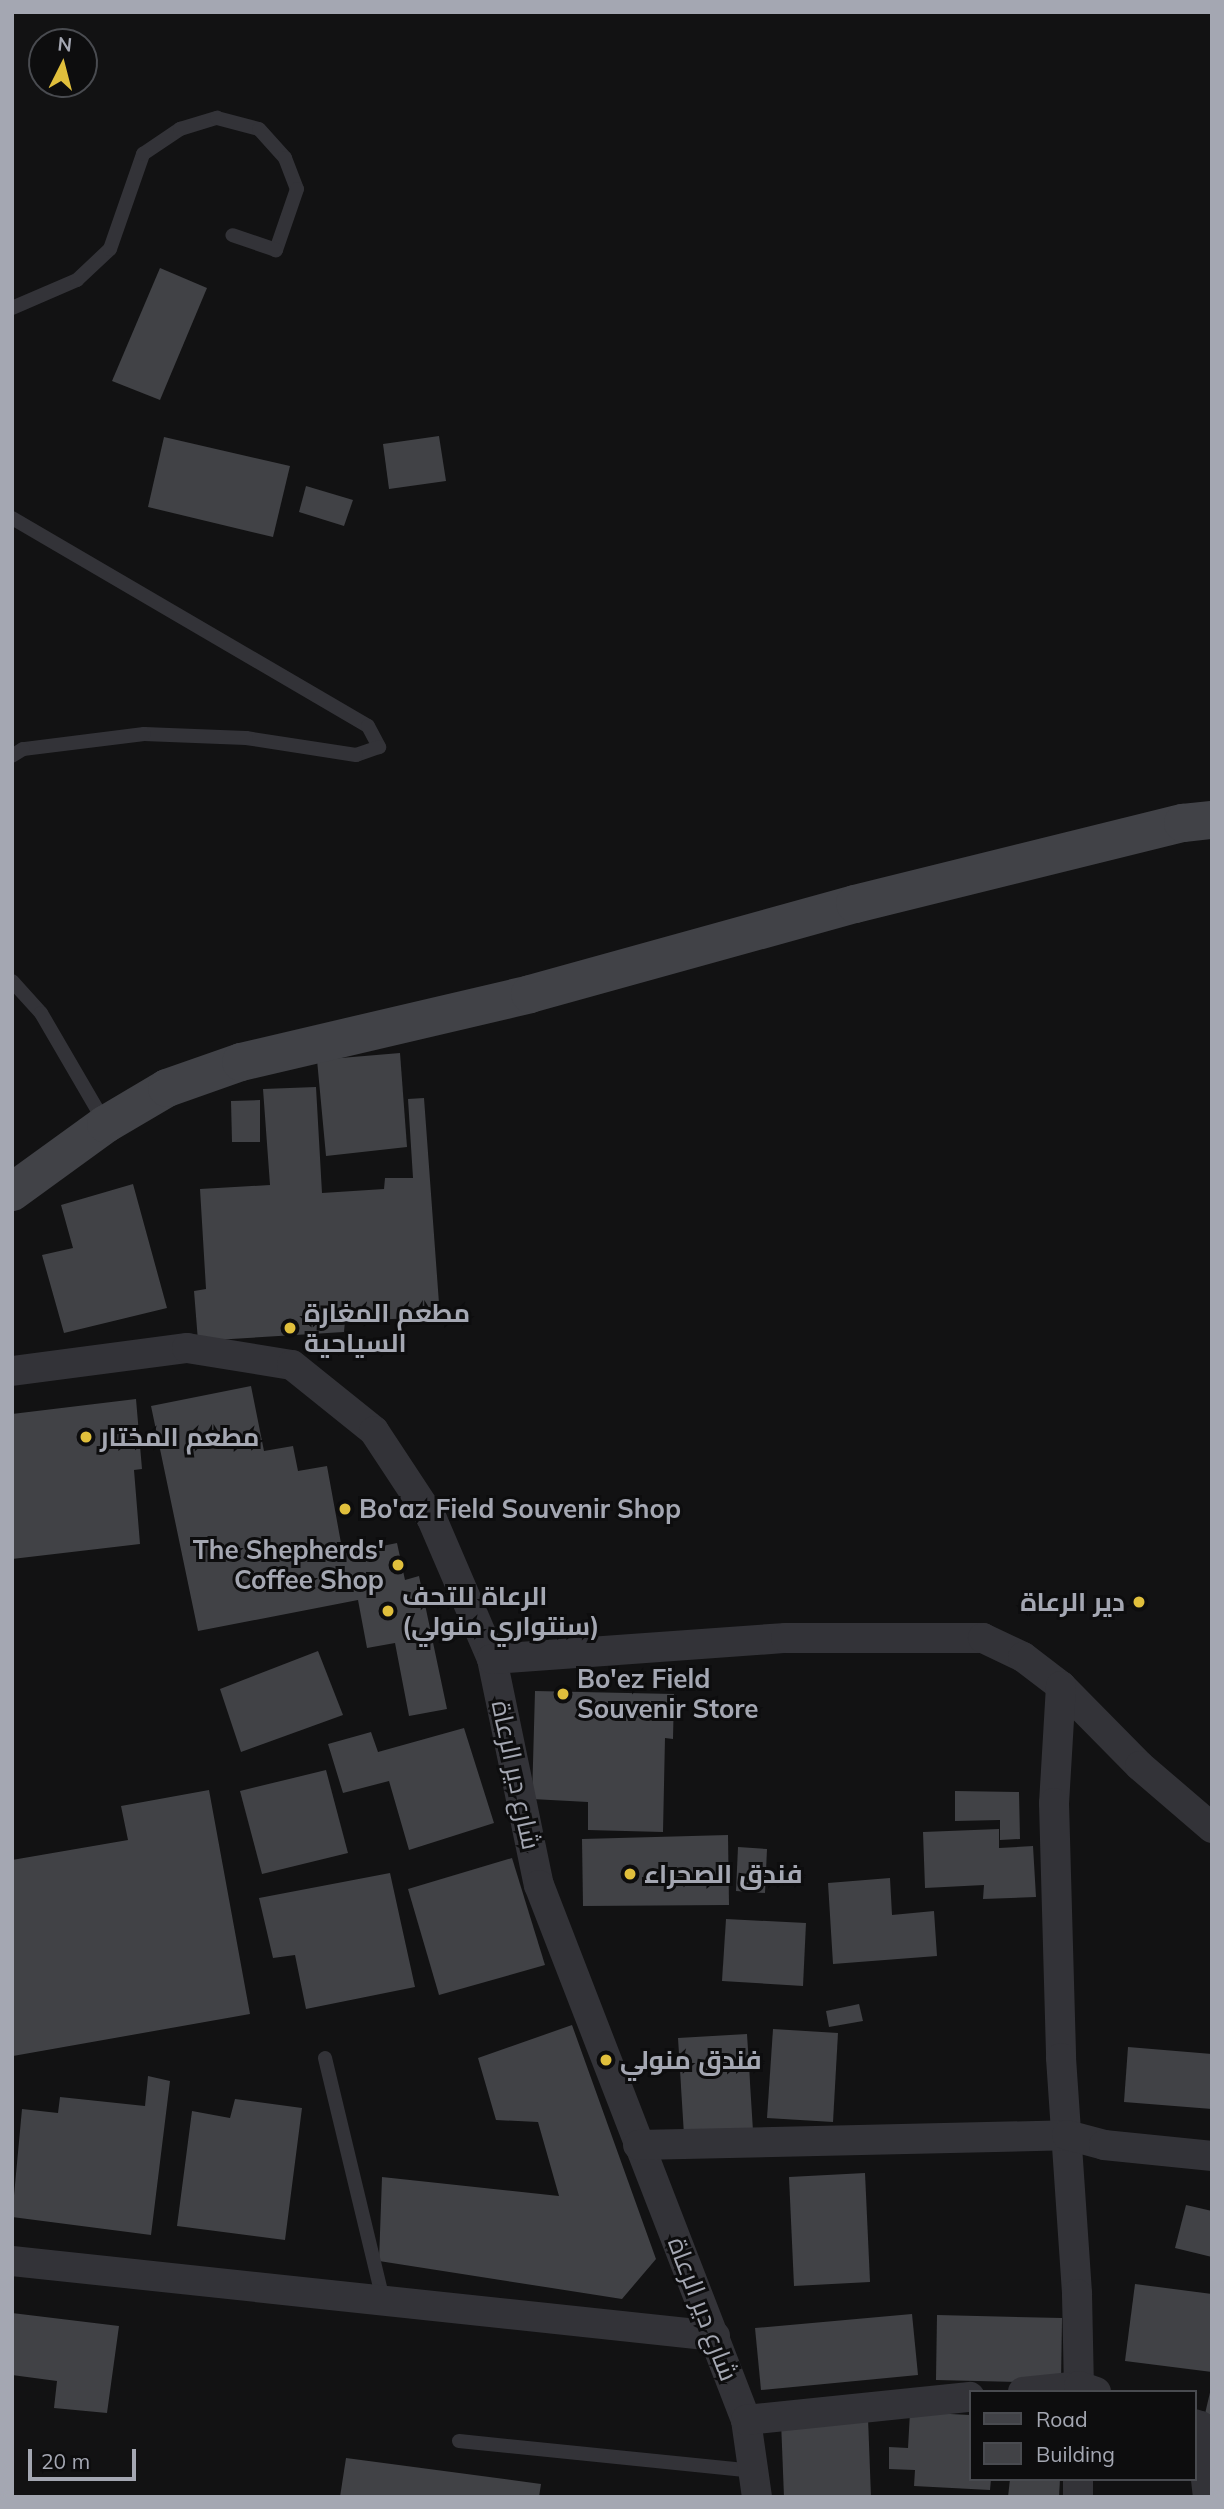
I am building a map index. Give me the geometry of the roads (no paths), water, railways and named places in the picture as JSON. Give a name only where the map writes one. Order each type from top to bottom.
[{"type":"street","points":[[12,1192],[106,1124],[167,1088],[241,1062],[530,994],[855,904],[1183,823],[1212,820]]},
{"type":"street","name":"شارع دير الرعاة","points":[[12,1371],[187,1348],[292,1365],[374,1430],[432,1519],[492,1659],[539,1885],[746,2420],[755,2484]]},
{"type":"street","points":[[492,1659],[786,1638],[983,1638],[1023,1657],[1060,1686],[1140,1766],[1212,1828]]},
{"type":"street","points":[[1060,1686],[1054,1803],[1066,2135],[1085,2390]]},
{"type":"street","points":[[638,2145],[1066,2135],[1104,2144],[1212,2157]]},
{"type":"street","points":[[12,2261],[715,2336]]},
{"type":"street","points":[[746,2420],[968,2397]]},
{"type":"street","points":[[1196,2425],[1199,2426],[1208,2497]]},
{"type":"lane","points":[[12,308],[77,280],[110,250],[144,154],[180,129],[217,117],[259,129],[285,158],[297,189],[276,250],[232,235]]},
{"type":"lane","points":[[12,518],[368,726],[379,747],[356,755],[246,738],[144,734],[23,749],[12,757]]},
{"type":"lane","points":[[12,981],[41,1013],[106,1124]]},
{"type":"lane","points":[[325,2058],[383,2300]]},
{"type":"lane","points":[[459,2441],[755,2484]]},
{"type":"place","name":"مطعم المغارة السياحية","points":[[290,1328]]},
{"type":"place","name":"مطعم المختار","points":[[86,1437]]},
{"type":"place","name":"Bo'az Field Souvenir Shop","points":[[345,1509]]},
{"type":"place","name":"The Shepherds' Coffee Shop","points":[[398,1565]]},
{"type":"place","name":"دير الرعاة","points":[[1139,1602]]},
{"type":"place","name":"الرعاة للتحف (سنتواري منولي)","points":[[388,1611]]},
{"type":"place","name":"Bo'ez Field Souvenir Store","points":[[563,1694]]},
{"type":"place","name":"فندق الصحراء","points":[[630,1874]]},
{"type":"place","name":"فندق منولي","points":[[606,2060]]}]
